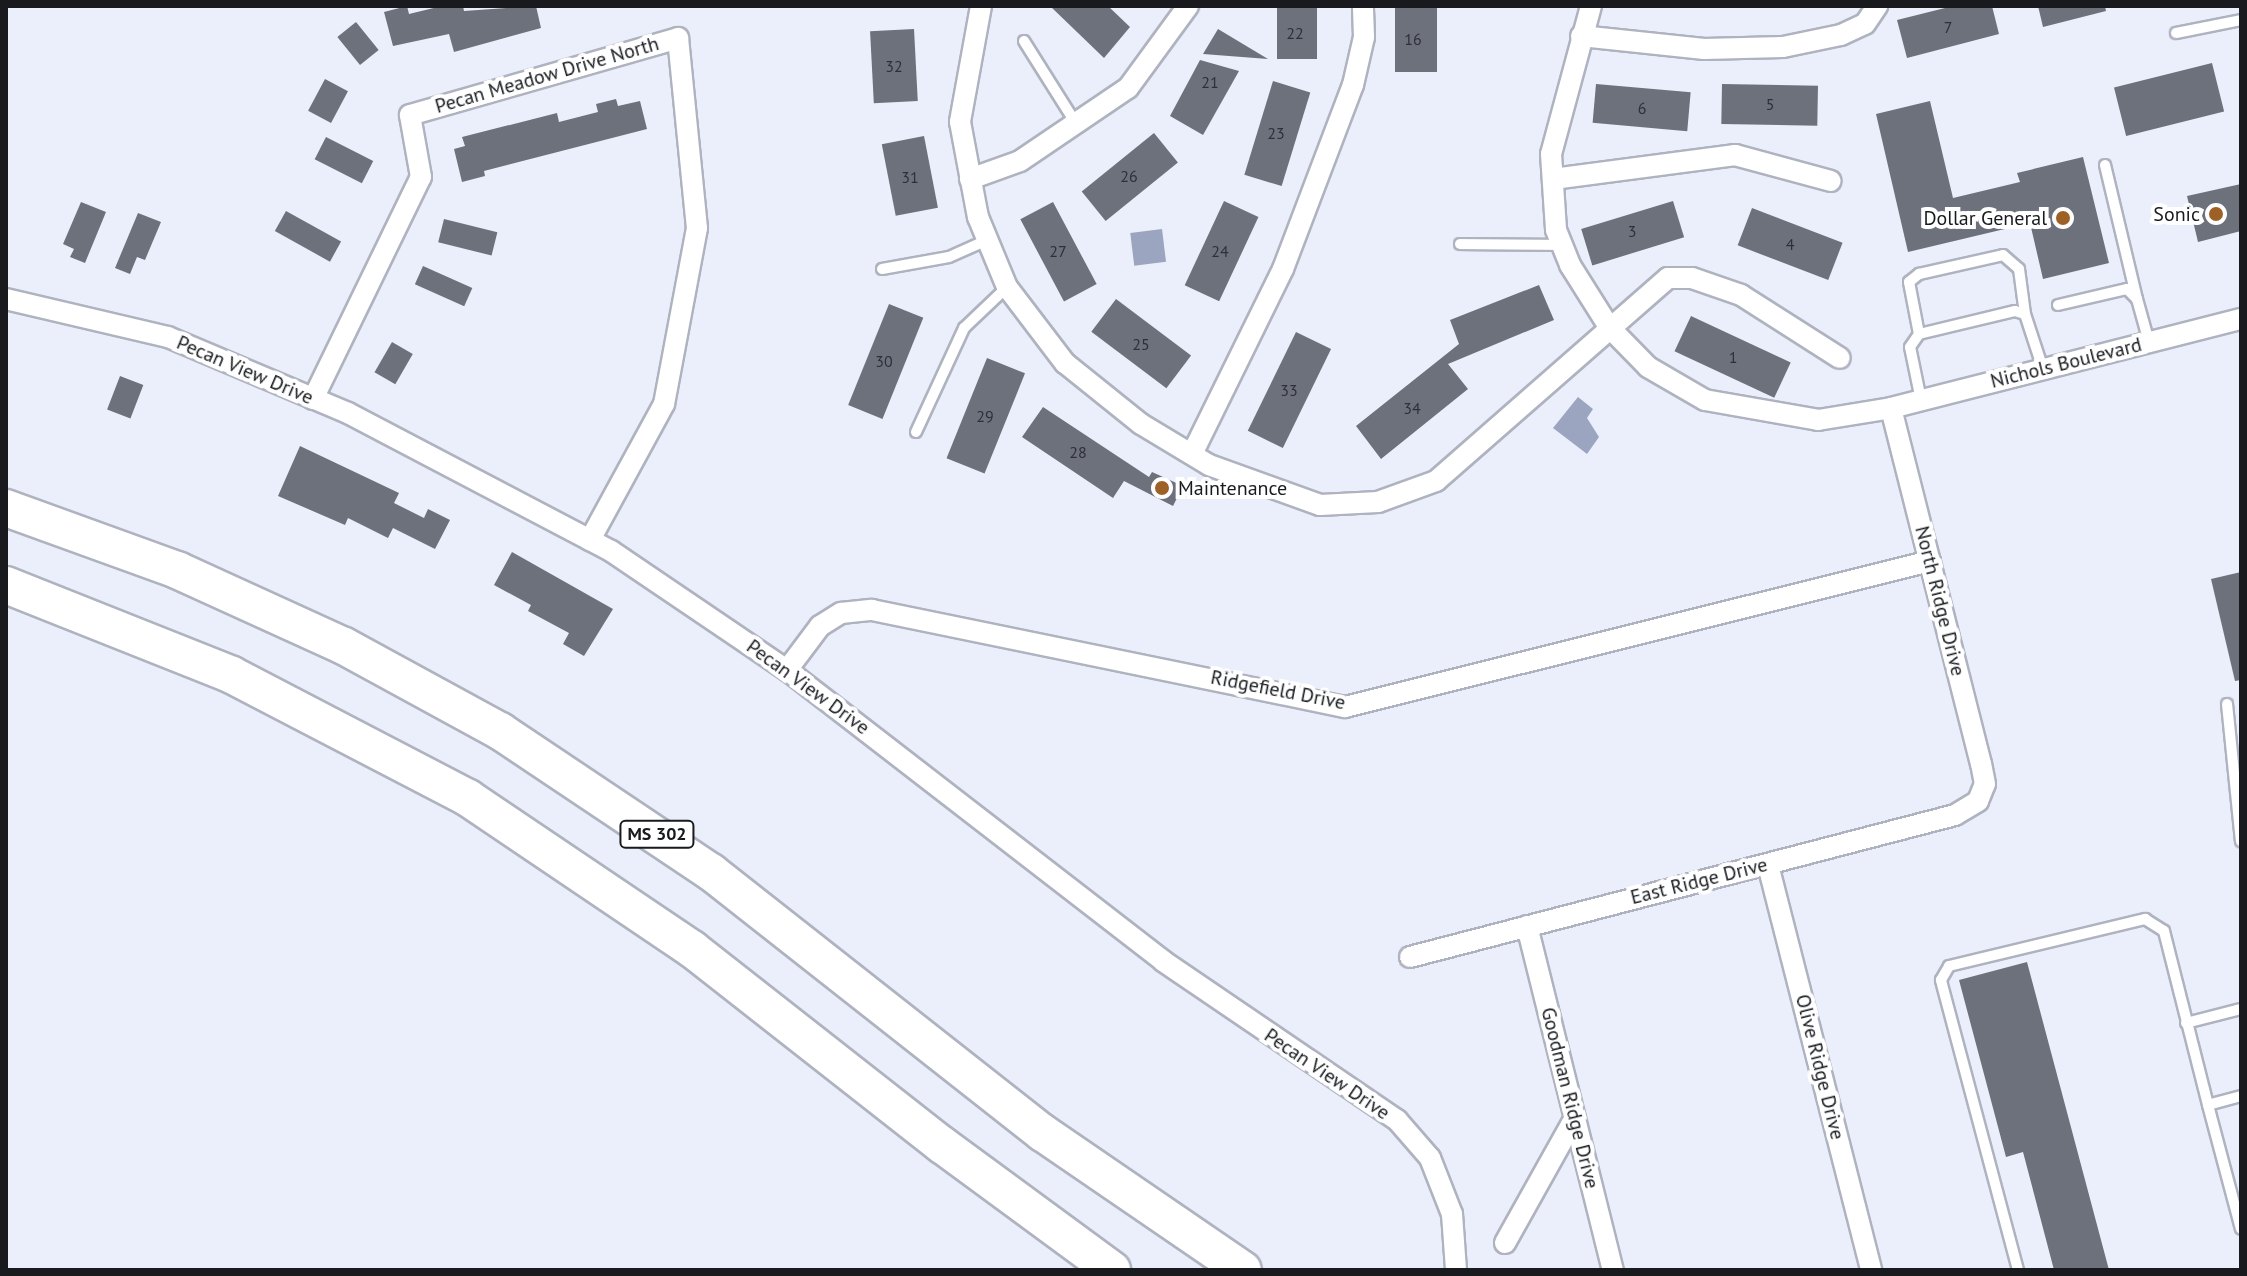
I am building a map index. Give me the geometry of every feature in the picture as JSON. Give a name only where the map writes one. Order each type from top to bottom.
[{"type":"highway","name":"MS 302","points":[[6,508],[233,595],[406,677],[500,731],[711,872],[1043,1133],[1243,1270]]},
{"type":"highway","points":[[6,585],[258,687],[362,738],[489,811],[692,949],[942,1145],[1112,1270]]},
{"type":"street","points":[[981,6],[960,122],[985,241],[1007,287],[1065,363],[1141,424],[1209,465],[1320,505],[1378,502],[1436,481],[1668,278],[1692,278],[1741,295],[1840,358]]},
{"type":"street","points":[[970,179],[1020,161],[1078,127],[1128,88],[1188,6]]},
{"type":"street","points":[[1192,454],[1283,269],[1343,114],[1364,37],[1363,6]]},
{"type":"street","points":[[1562,245],[1551,154],[1591,6]]},
{"type":"street","points":[[1581,36],[1704,49],[1783,47],[1841,35],[1865,24],[1877,6]]},
{"type":"street","name":"Pecan Meadow Drive North","points":[[313,399],[421,177],[410,115],[678,38],[697,228],[664,404],[590,540]]},
{"type":"street","points":[[1553,179],[1735,155],[1831,181]]},
{"type":"street","name":"Nichols Boulevard","points":[[1562,245],[1609,327],[1648,367],[1705,400],[1818,420],[1891,408],[2241,319]]},
{"type":"street","name":"Pecan View Drive","points":[[6,299],[168,337],[313,399],[590,540],[787,670],[1151,952],[1397,1120],[1435,1172],[1452,1214],[1456,1270]]},
{"type":"street","name":"North Ridge Drive","points":[[1891,408],[1981,764],[1983,795]]},
{"type":"street","name":"Ridgefield Drive","points":[[787,670],[820,626],[841,613],[872,610],[1345,707],[1930,561]]},
{"type":"street","name":"East Ridge Drive","points":[[1410,957],[1955,815],[1983,795]]},
{"type":"street","name":"Olive Ridge Drive","points":[[1768,865],[1871,1270]]},
{"type":"street","name":"Goodman Ridge Drive","points":[[1527,926],[1613,1270]]},
{"type":"street","points":[[1505,1243],[1575,1118]]},
{"type":"lane","points":[[2176,33],[2241,20]]},
{"type":"lane","points":[[1024,41],[1078,127]]},
{"type":"lane","points":[[2105,165],[2149,342]]},
{"type":"lane","points":[[882,269],[949,257],[985,241]]},
{"type":"lane","points":[[1460,244],[1562,245]]},
{"type":"lane","points":[[1919,334],[1909,282],[1919,274],[2003,255],[2019,269],[2025,314],[2043,369]]},
{"type":"lane","points":[[916,432],[964,328],[1007,287]]},
{"type":"lane","points":[[2058,305],[2127,289],[2137,299]]},
{"type":"lane","points":[[1921,400],[1910,347],[1919,334],[2015,311],[2025,314]]},
{"type":"lane","points":[[2227,704],[2241,841]]},
{"type":"lane","points":[[2018,1270],[1941,980],[1949,966],[2145,919],[2164,931],[2241,1229]]},
{"type":"lane","points":[[2186,1023],[2241,1009]]},
{"type":"lane","points":[[2208,1105],[2241,1096]]},
{"type":"water","points":[[1162,229],[1166,262],[1134,266],[1130,233]]},
{"type":"water","points":[[1578,397],[1593,409],[1587,418],[1599,437],[1587,454],[1553,428]]},
{"type":"building","points":[[407,6],[409,14],[442,6],[463,6],[464,11],[536,6],[541,28],[454,52],[449,34],[393,46],[384,12]]},
{"type":"building","points":[[1050,6],[1108,6],[1130,27],[1104,58]]},
{"type":"building","points":[[1277,6],[1317,6],[1317,59],[1277,59]]},
{"type":"building","points":[[1395,6],[1437,6],[1437,72],[1395,72]]},
{"type":"building","points":[[1953,6],[1992,6],[1999,34],[1907,58],[1897,20]]},
{"type":"building","points":[[2038,6],[2105,6],[2106,11],[2043,27]]},
{"type":"building","points":[[356,22],[379,50],[360,65],[337,37]]},
{"type":"building","points":[[914,29],[918,101],[874,103],[870,31]]},
{"type":"building","points":[[1218,29],[1268,59],[1203,54]]},
{"type":"building","points":[[1200,60],[1239,71],[1203,135],[1170,116]]},
{"type":"building","points":[[2212,63],[2224,112],[2126,136],[2114,87]]},
{"type":"building","points":[[325,79],[348,91],[331,123],[308,111]]},
{"type":"building","points":[[1273,81],[1310,92],[1282,186],[1244,175]]},
{"type":"building","points":[[1596,84],[1691,92],[1687,131],[1593,123]]},
{"type":"building","points":[[1722,84],[1818,86],[1817,126],[1721,124]]},
{"type":"building","points":[[616,99],[618,106],[640,101],[647,129],[484,171],[485,176],[462,182],[454,149],[465,146],[462,137],[557,113],[559,122],[598,112],[596,104]]},
{"type":"building","points":[[1930,101],[1953,198],[2020,182],[2017,173],[2083,157],[2109,263],[2043,279],[2030,223],[1908,252],[1876,114]]},
{"type":"building","points":[[1154,133],[1178,163],[1106,221],[1082,192]]},
{"type":"building","points":[[924,136],[938,208],[896,216],[882,144]]},
{"type":"building","points":[[326,137],[373,161],[362,183],[315,159]]},
{"type":"building","name":"Sonic","points":[[2241,184],[2241,231],[2198,242],[2187,196]]},
{"type":"building","points":[[1224,201],[1258,217],[1219,301],[1185,285]]},
{"type":"building","points":[[1673,201],[1684,237],[1592,265],[1581,229]]},
{"type":"building","points":[[81,202],[106,212],[85,263],[70,257],[74,249],[63,244]]},
{"type":"building","points":[[1053,202],[1097,284],[1064,301],[1020,219]]},
{"type":"building","points":[[1752,208],[1843,243],[1828,280],[1738,245]]},
{"type":"building","points":[[286,211],[341,242],[330,262],[275,231]]},
{"type":"building","points":[[138,213],[161,222],[145,260],[137,257],[130,274],[115,268]]},
{"type":"building","points":[[444,219],[497,232],[492,256],[438,242]]},
{"type":"building","points":[[423,266],[472,288],[464,306],[415,284]]},
{"type":"building","points":[[1539,285],[1554,320],[1448,364],[1468,389],[1381,459],[1356,426],[1459,344],[1450,320]]},
{"type":"building","points":[[1116,299],[1191,356],[1166,388],[1091,332]]},
{"type":"building","points":[[889,304],[923,318],[882,419],[848,405]]},
{"type":"building","points":[[1691,316],[1791,362],[1774,398],[1675,351]]},
{"type":"building","points":[[1296,332],[1331,349],[1283,448],[1248,431]]},
{"type":"building","points":[[392,342],[413,354],[395,384],[374,372]]},
{"type":"building","points":[[987,358],[1025,373],[985,473],[947,458]]},
{"type":"building","points":[[120,376],[143,385],[130,419],[107,410]]},
{"type":"building","points":[[1043,407],[1149,477],[1152,472],[1183,486],[1173,506],[1124,481],[1113,498],[1022,437]]},
{"type":"building","points":[[300,446],[399,493],[394,503],[424,518],[428,509],[450,520],[435,549],[393,528],[388,538],[348,518],[345,525],[278,496]]},
{"type":"building","points":[[512,552],[613,609],[584,656],[563,644],[569,633],[528,611],[531,605],[494,585]]},
{"type":"building","points":[[2241,572],[2241,680],[2235,681],[2211,579]]},
{"type":"building","points":[[2027,962],[2109,1270],[2054,1270],[2023,1152],[2006,1157],[1959,980]]},
{"type":"place","name":"Sonic","points":[[2216,214]]},
{"type":"place","name":"Dollar General","points":[[2063,218]]},
{"type":"place","name":"Maintenance","points":[[1162,488]]}]
